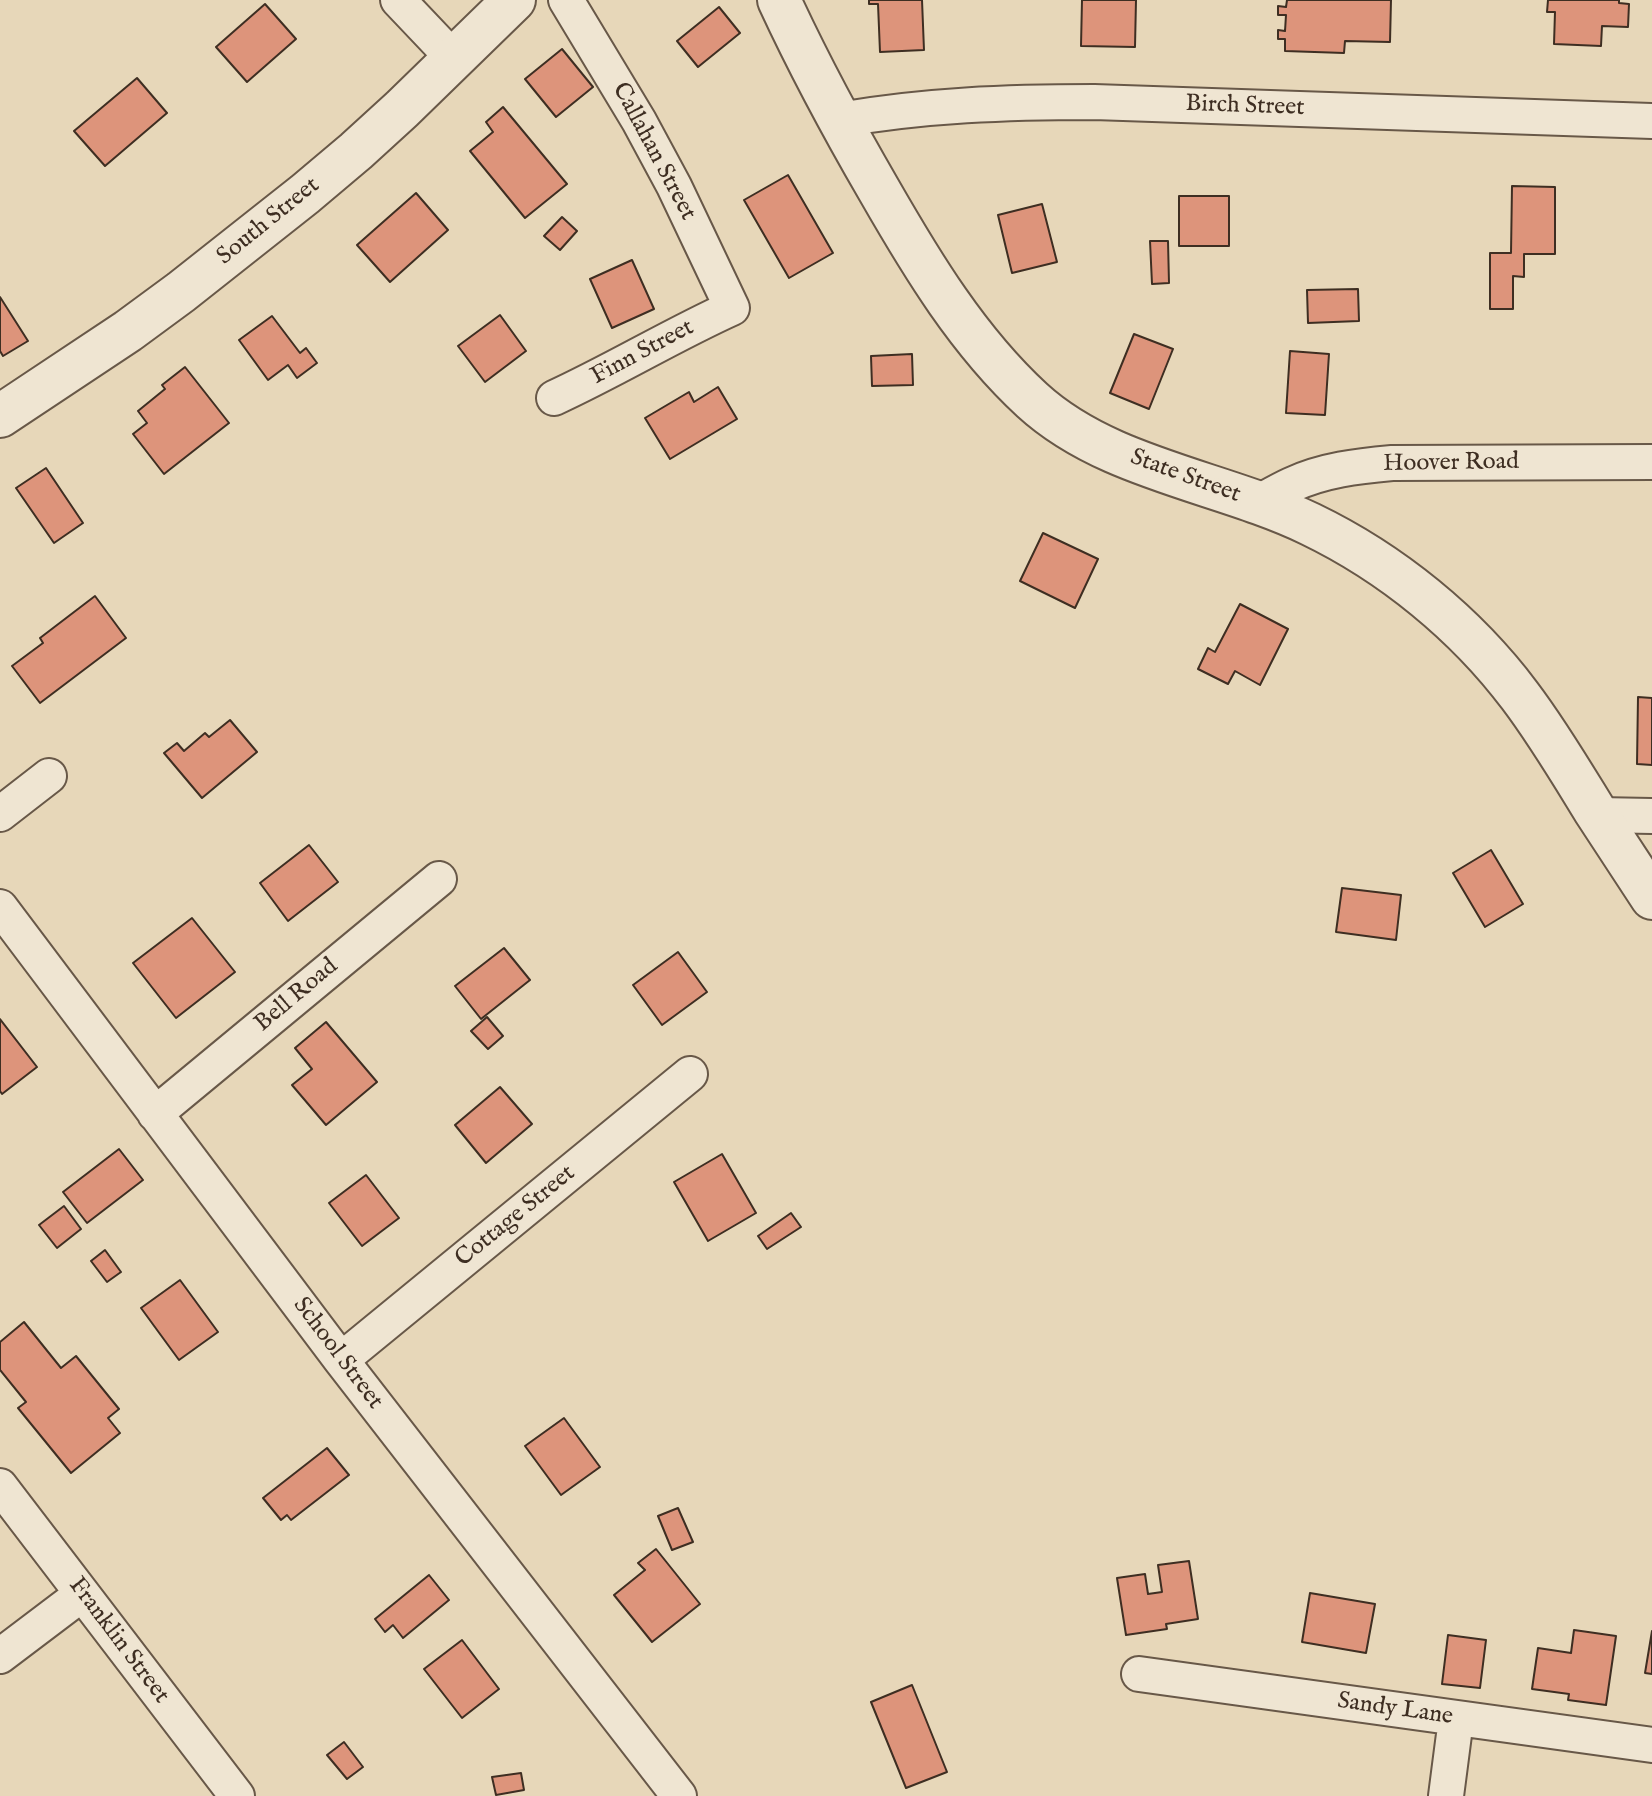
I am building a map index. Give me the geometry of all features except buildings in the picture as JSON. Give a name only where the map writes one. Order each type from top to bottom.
[{"type":"street","points":[[398,0],[454,59]]},
{"type":"street","name":"South Street","points":[[0,416],[128,331],[243,243],[356,151],[514,0]]},
{"type":"street","name":"Callahan Street","points":[[566,0],[639,121],[732,308]]},
{"type":"street","name":"State Street","points":[[779,0],[839,120],[928,272],[961,320],[1033,402],[1071,429],[1114,451],[1309,523],[1358,549],[1401,579],[1445,615],[1519,695],[1652,898]]},
{"type":"street","name":"Birch Street","points":[[839,120],[957,105],[1094,102],[1652,121]]},
{"type":"street","name":"Finn Street","points":[[554,398],[607,373],[679,332],[732,308]]},
{"type":"street","name":"Hoover Road","points":[[1257,503],[1294,484],[1354,466],[1392,463],[1652,462]]},
{"type":"street","points":[[0,814],[49,776]]},
{"type":"street","points":[[1598,815],[1652,816]]},
{"type":"street","name":"Bell Road","points":[[155,1114],[439,879]]},
{"type":"street","name":"School Street","points":[[0,907],[341,1360],[679,1796]]},
{"type":"street","name":"Cottage Street","points":[[341,1360],[690,1074]]},
{"type":"street","name":"Franklin Street","points":[[0,1486],[237,1796]]},
{"type":"street","points":[[0,1656],[82,1594]]},
{"type":"street","name":"Sandy Lane","points":[[1139,1674],[1652,1745]]},
{"type":"street","points":[[1446,1796],[1456,1719]]}]
